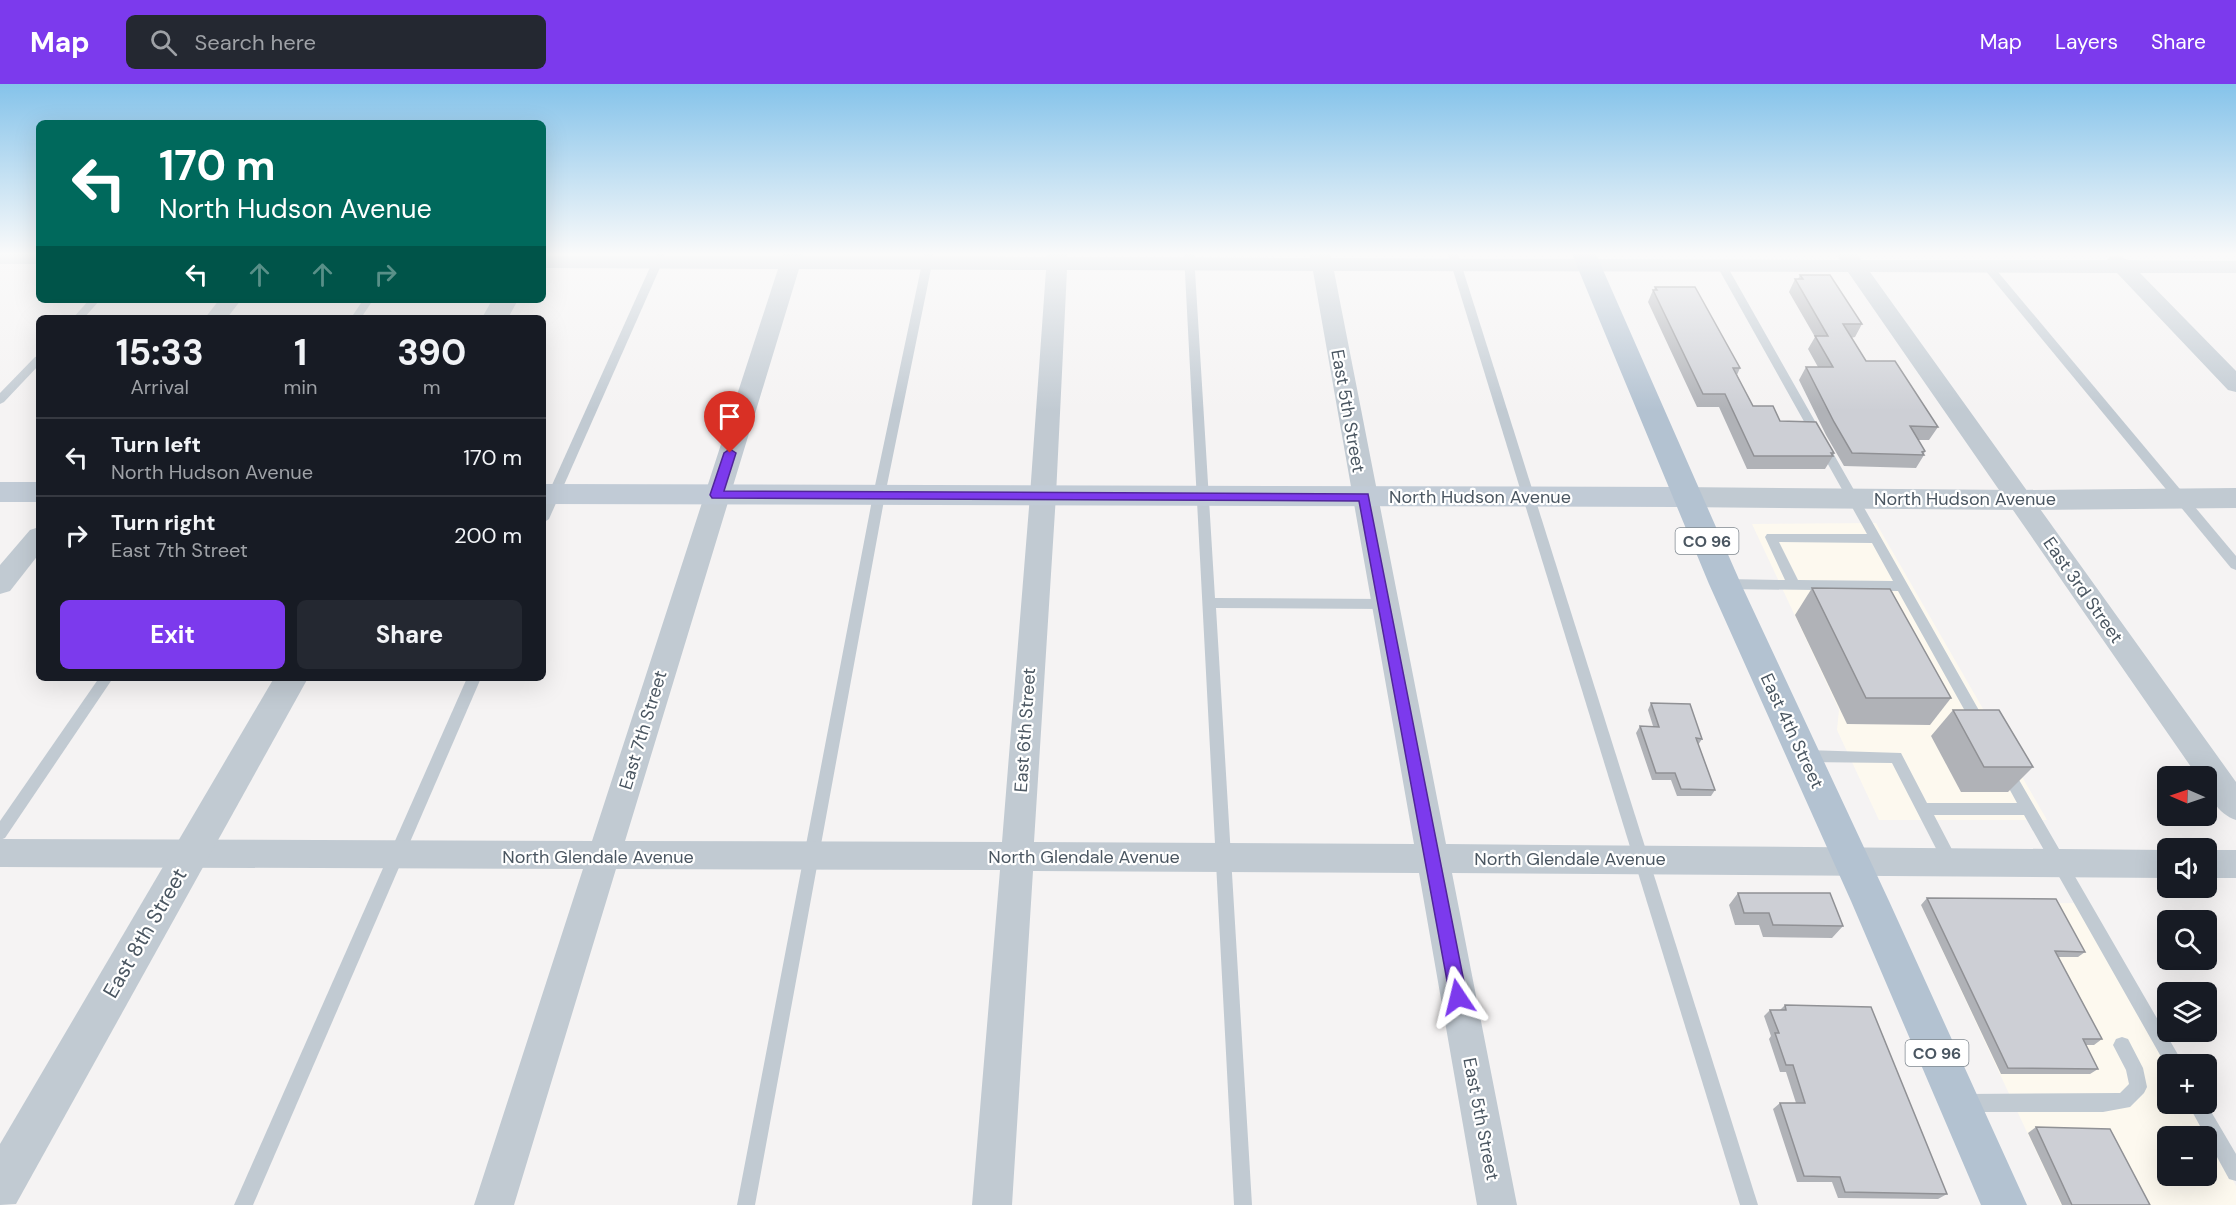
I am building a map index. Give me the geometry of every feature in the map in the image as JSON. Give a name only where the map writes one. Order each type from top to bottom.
[{"type":"main road","name":"East 4th Street","points":[[1606,306],[1683,497],[1804,756],[2004,1205]]},
{"type":"main road","points":[[0,492],[36,492]]},
{"type":"main road","name":"North Hudson Avenue","points":[[547,502],[717,495],[1683,497]]},
{"type":"street","name":"East 7th Street","points":[[494,1205],[776,306]]},
{"type":"street","name":"East 6th Street","points":[[992,1205],[1015,857],[1043,495],[1054,306]]},
{"type":"street","name":"East 5th Street","points":[[1329,306],[1497,1205]]},
{"type":"street","name":"East 3rd Street","points":[[1883,306],[2236,807]]},
{"type":"street","points":[[2161,306],[2236,385]]},
{"type":"street","name":"North Hudson Avenue","points":[[1683,497],[2019,500],[2236,498]]},
{"type":"street","points":[[0,584],[36,540]]},
{"type":"street","name":"East 8th Street","points":[[0,1188],[289,681]]},
{"type":"street","name":"North Glendale Avenue","points":[[0,853],[1641,859],[2157,864]]},
{"type":"street","points":[[2217,864],[2236,864]]},
{"type":"lane","points":[[547,502],[637,306]]},
{"type":"lane","points":[[746,1205],[879,495],[918,306]]},
{"type":"lane","points":[[1192,306],[1243,1205]]},
{"type":"lane","points":[[1470,306],[1749,1205]]},
{"type":"lane","points":[[1745,306],[1988,738]]},
{"type":"lane","points":[[2021,306],[2236,565]]},
{"type":"lane","points":[[0,400],[36,362]]},
{"type":"lane","points":[[1793,584],[1771,537],[1875,539]]},
{"type":"lane","points":[[1725,584],[1902,586]]},
{"type":"lane","points":[[1210,603],[1385,604]]},
{"type":"lane","points":[[0,832],[104,681]]},
{"type":"lane","points":[[243,1205],[473,681]]},
{"type":"lane","points":[[1804,756],[1896,757],[1950,861]]},
{"type":"lane","points":[[1999,758],[2169,1054]]},
{"type":"lane","points":[[1923,809],[2028,809]]},
{"type":"lane","points":[[1959,1103],[2124,1101],[2138,1087],[2134,1068],[2121,1045]]},
{"type":"lane","points":[[2203,1114],[2236,1172]]},
{"type":"shaded area","points":[[1876,523],[2047,820],[1879,820],[1837,730],[1839,710],[1752,524]]},
{"type":"shaded area","points":[[2076,903],[2162,1054],[2157,1054],[2157,1114],[2196,1114],[2202,1126],[2157,1126],[2157,1186],[2217,1186],[2217,1152],[2236,1186],[2236,1205],[2061,1205],[1921,905]]},
{"type":"building","points":[[1661,306],[1706,306],[1740,368],[1733,368],[1753,406],[1773,406],[1780,421],[1816,422],[1834,453],[1831,453],[1833,456],[1754,456],[1725,394],[1703,394]]},
{"type":"building","points":[[1811,306],[1850,306],[1862,324],[1843,324],[1866,361],[1895,361],[1938,427],[1910,426],[1925,451],[1922,452],[1924,455],[1852,453],[1806,367],[1833,367],[1815,336],[1828,336]]},
{"type":"building","points":[[1812,588],[1890,589],[1951,698],[1866,698]]},
{"type":"building","points":[[1651,703],[1690,704],[1702,739],[1696,738],[1715,790],[1681,789],[1675,773],[1656,773],[1640,726],[1659,727]]},
{"type":"building","points":[[1953,710],[1999,710],[2033,767],[1984,767]]},
{"type":"building","points":[[1738,893],[1830,893],[1843,926],[1773,925],[1769,913],[1744,913]]},
{"type":"building","points":[[1927,898],[2056,899],[2085,952],[2055,951],[2102,1039],[2083,1039],[2098,1069],[2008,1068]]},
{"type":"building","points":[[1785,1005],[1871,1007],[1947,1194],[1845,1192],[1840,1177],[1804,1176],[1780,1103],[1805,1103],[1793,1065],[1786,1065],[1775,1033],[1779,1033],[1770,1010],[1786,1010]]},
{"type":"building","points":[[2036,1127],[2110,1129],[2150,1205],[2072,1205]]},
{"type":"route","points":[[730,453],[717,495],[1364,496],[1458,997]]}]
